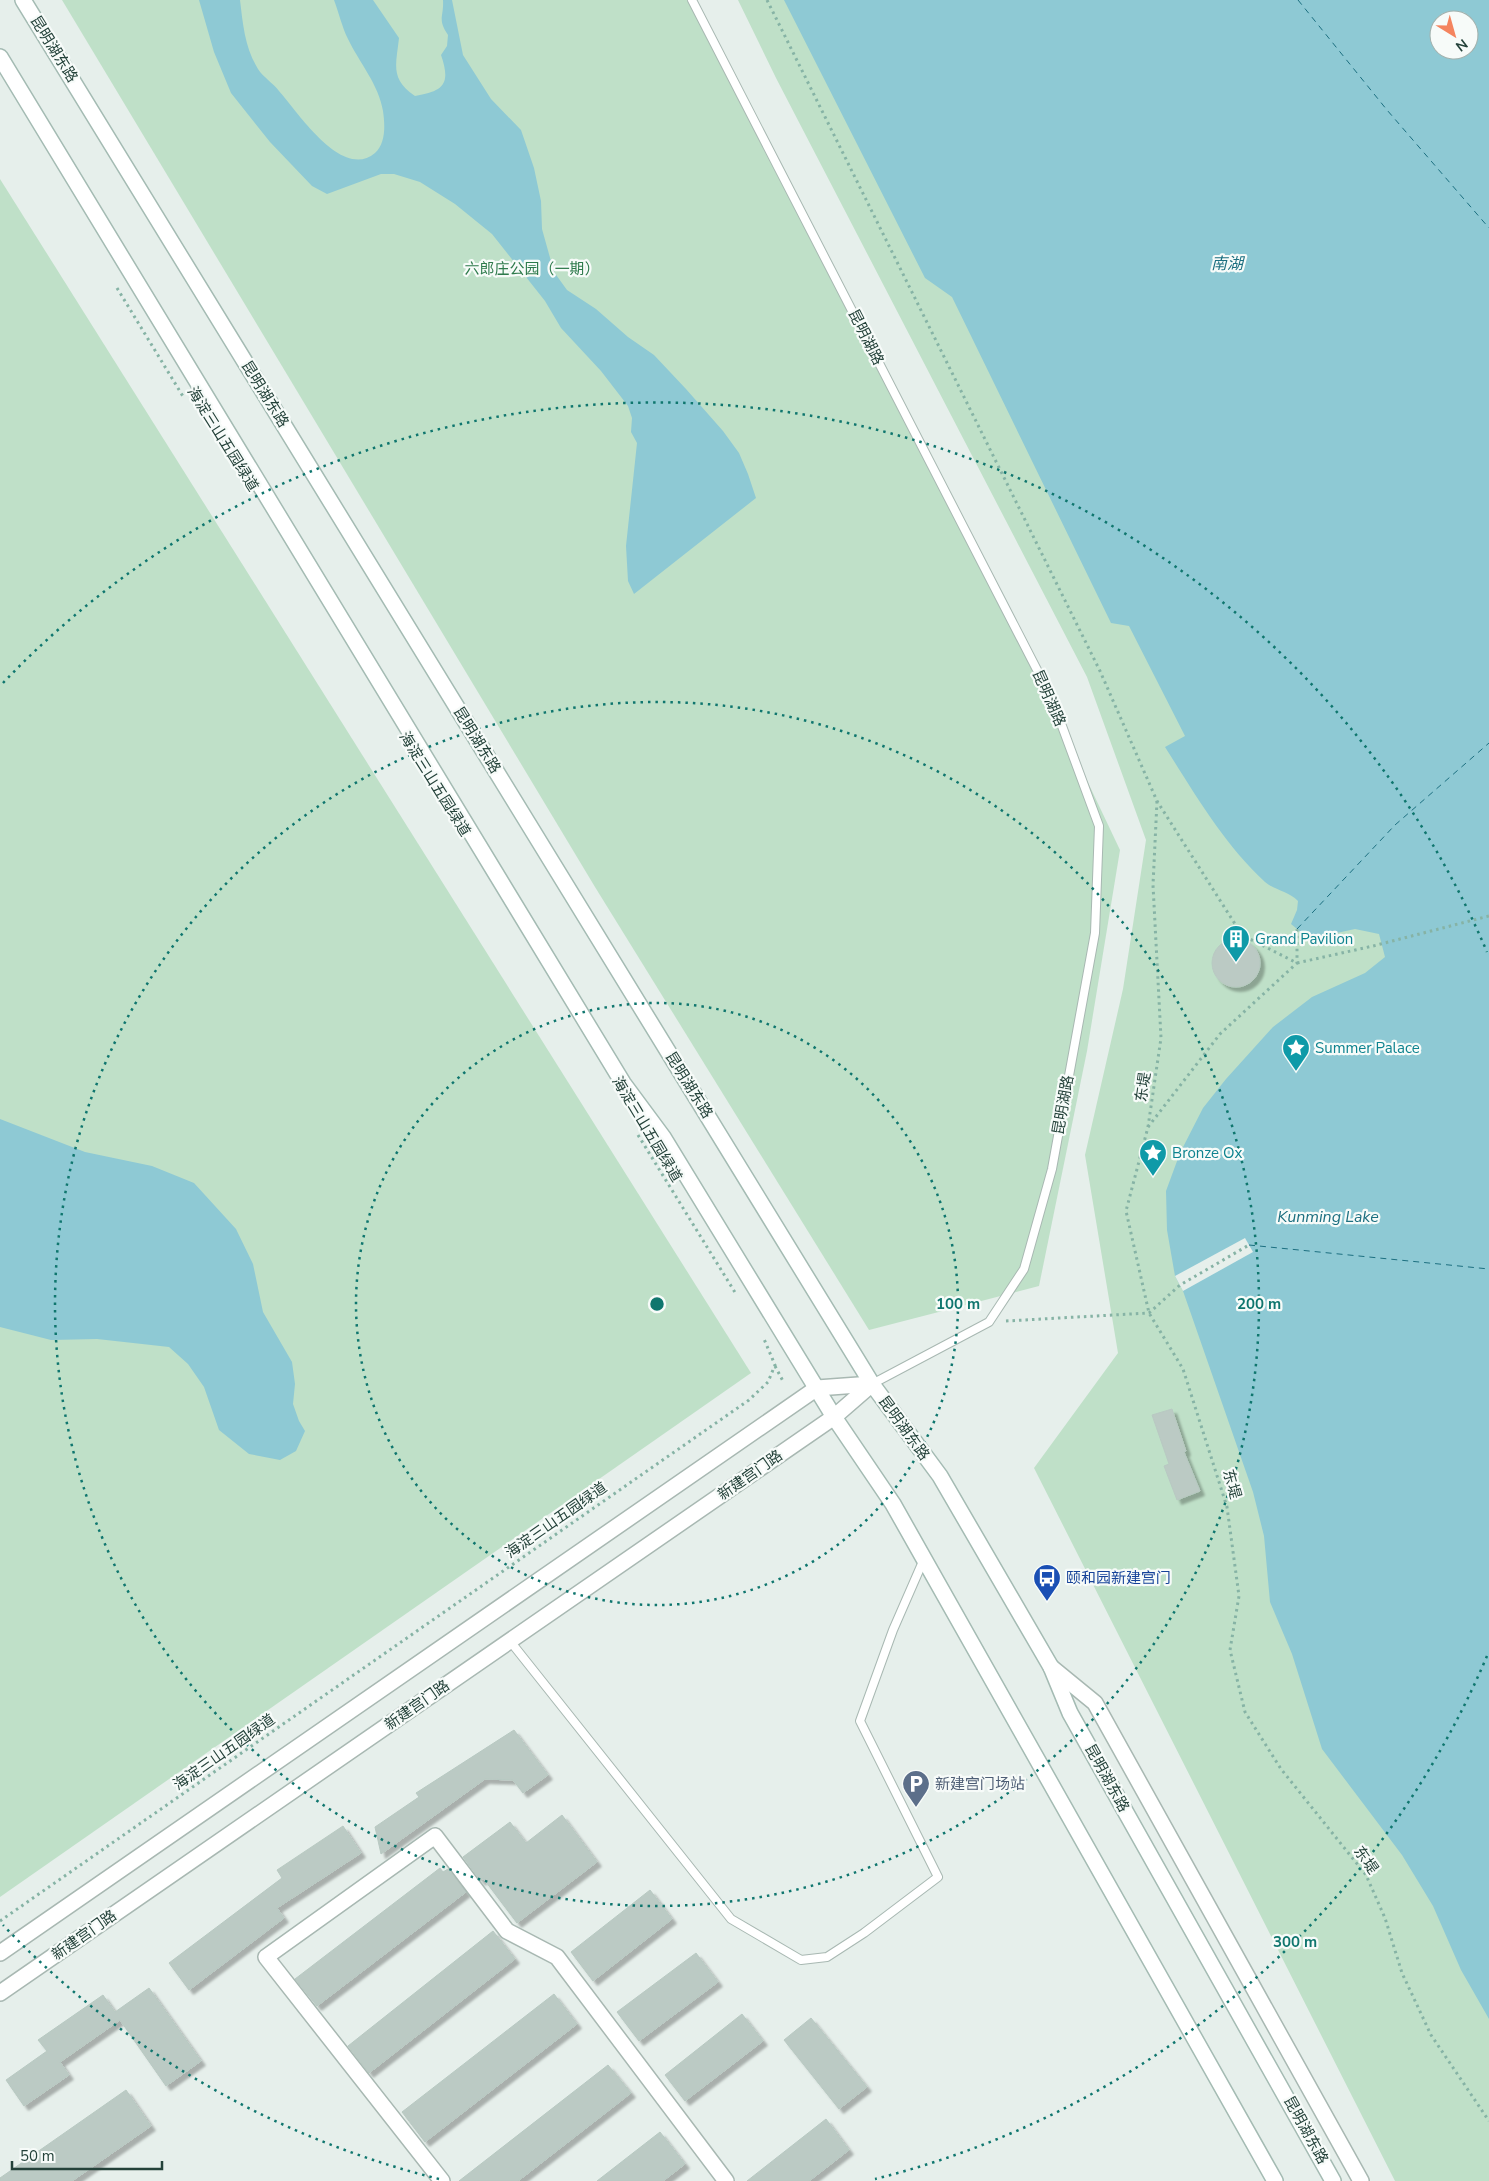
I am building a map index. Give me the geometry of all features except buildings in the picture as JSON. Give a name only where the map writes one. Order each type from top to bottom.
[{"type":"main road","name":"昆明湖东路","points":[[23,0],[872,1384],[940,1476],[1051,1667],[1070,1712],[1334,2181]]},
{"type":"main road","points":[[0,57],[613,1066],[663,1137],[834,1418],[893,1504],[1275,2181]]},
{"type":"main road","points":[[0,1953],[817,1388],[872,1384]]},
{"type":"main road","name":"新建宫门路","points":[[0,1993],[834,1418],[872,1384]]},
{"type":"main road","points":[[1051,1667],[1095,1703],[1361,2181]]},
{"type":"main road","points":[[442,2181],[266,1958],[435,1836],[507,1931],[556,1957],[726,2181]]},
{"type":"lane","name":"昆明湖路","points":[[692,0],[1052,699],[1099,826],[1095,933],[1050,1174],[1024,1269],[989,1322],[872,1384]]},
{"type":"lane","points":[[510,1641],[731,1919],[801,1960],[827,1957],[938,1877],[860,1720],[893,1630],[924,1559]]},
{"type":"path","points":[[767,0],[1100,671],[1157,801],[1242,935],[1297,962]]},
{"type":"path","name":"海淀三山五园绿道","points":[[117,287],[188,404]]},
{"type":"path","name":"东堤","points":[[1157,801],[1153,884],[1161,1038],[1148,1127],[1126,1212],[1149,1313],[1183,1368],[1227,1507],[1239,1596],[1230,1650],[1245,1712],[1281,1769],[1366,1875],[1385,1918],[1402,1974],[1431,2035],[1489,2121]]},
{"type":"path","points":[[1148,1127],[1220,1034],[1297,962],[1373,946],[1489,916]]},
{"type":"path","points":[[1297,929],[1297,962]]},
{"type":"path","name":"海淀三山五园绿道","points":[[636,1133],[737,1295]]},
{"type":"path","points":[[989,1322],[1149,1313],[1180,1285],[1249,1245]]},
{"type":"path","points":[[762,1334],[784,1383]]},
{"type":"path","name":"海淀三山五园绿道","points":[[0,1921],[749,1400],[768,1382],[775,1365]]},
{"type":"green space","name":"六郎庄公园（一期）","points":[[62,0],[692,0],[998,593],[1120,850],[1087,1051],[1039,1286],[869,1330],[595,887]]},
{"type":"green space","name":"Summer Palace","points":[[738,0],[1489,0],[1489,2181],[1395,2181],[1034,1468],[1118,1353],[1085,1155],[1123,989],[1146,840],[1087,677],[776,78]]},
{"type":"green space","points":[[0,179],[751,1373],[0,1897]]},
{"type":"water","points":[[199,0],[240,0],[247,45],[260,72],[277,88],[321,140],[335,151],[349,158],[362,159],[379,149],[383,139],[383,111],[373,83],[352,48],[334,0],[373,0],[399,38],[396,64],[398,77],[407,90],[415,96],[433,92],[443,84],[445,79],[441,55],[447,46],[448,35],[442,21],[443,0],[452,0],[463,55],[491,99],[521,130],[534,168],[541,201],[542,229],[554,272],[567,290],[596,309],[628,337],[654,355],[686,389],[723,431],[739,453],[756,498],[634,594],[628,581],[626,546],[637,443],[631,432],[632,418],[628,406],[601,371],[561,328],[545,301],[492,234],[455,204],[420,182],[394,174],[381,174],[327,194],[312,186],[270,142],[231,93],[214,52]]},
{"type":"water","name":"南湖","points":[[784,0],[1489,0],[1489,2019],[1461,1970],[1433,1906],[1402,1855],[1322,1749],[1292,1654],[1270,1602],[1264,1536],[1253,1492],[1183,1291],[1175,1276],[1167,1230],[1166,1191],[1180,1153],[1203,1108],[1226,1079],[1273,1027],[1312,997],[1365,973],[1385,957],[1379,934],[1355,929],[1309,939],[1291,924],[1297,910],[1298,901],[1265,882],[1236,851],[1210,818],[1165,747],[1185,736],[1129,626],[1111,623],[952,297],[925,278]]},
{"type":"water","points":[[0,1119],[85,1152],[152,1166],[194,1183],[236,1229],[253,1264],[263,1312],[292,1362],[295,1384],[293,1404],[305,1431],[296,1451],[280,1460],[249,1454],[219,1430],[204,1387],[188,1364],[169,1347],[97,1339],[51,1340],[0,1327]]},
{"type":"pier","points":[[1245,1238],[1253,1252],[1183,1291],[1175,1276]]},
{"type":"ferry route","points":[[1298,0],[1387,110],[1489,228]]},
{"type":"ferry route","points":[[1297,929],[1395,825],[1489,743]]},
{"type":"ferry route","points":[[1249,1245],[1489,1269]]},
{"type":"place","name":"Grand Pavilion","points":[[1236,963]]},
{"type":"place","name":"Summer Palace","points":[[1296,1072]]},
{"type":"place","name":"Bronze Ox","points":[[1153,1177]]},
{"type":"place","name":"颐和园新建宫门","points":[[1047,1602]]},
{"type":"place","name":"新建宫门场站","points":[[916,1808]]},
{"type":"water label","name":"Kunming Lake","points":[[1328,1216]]}]
